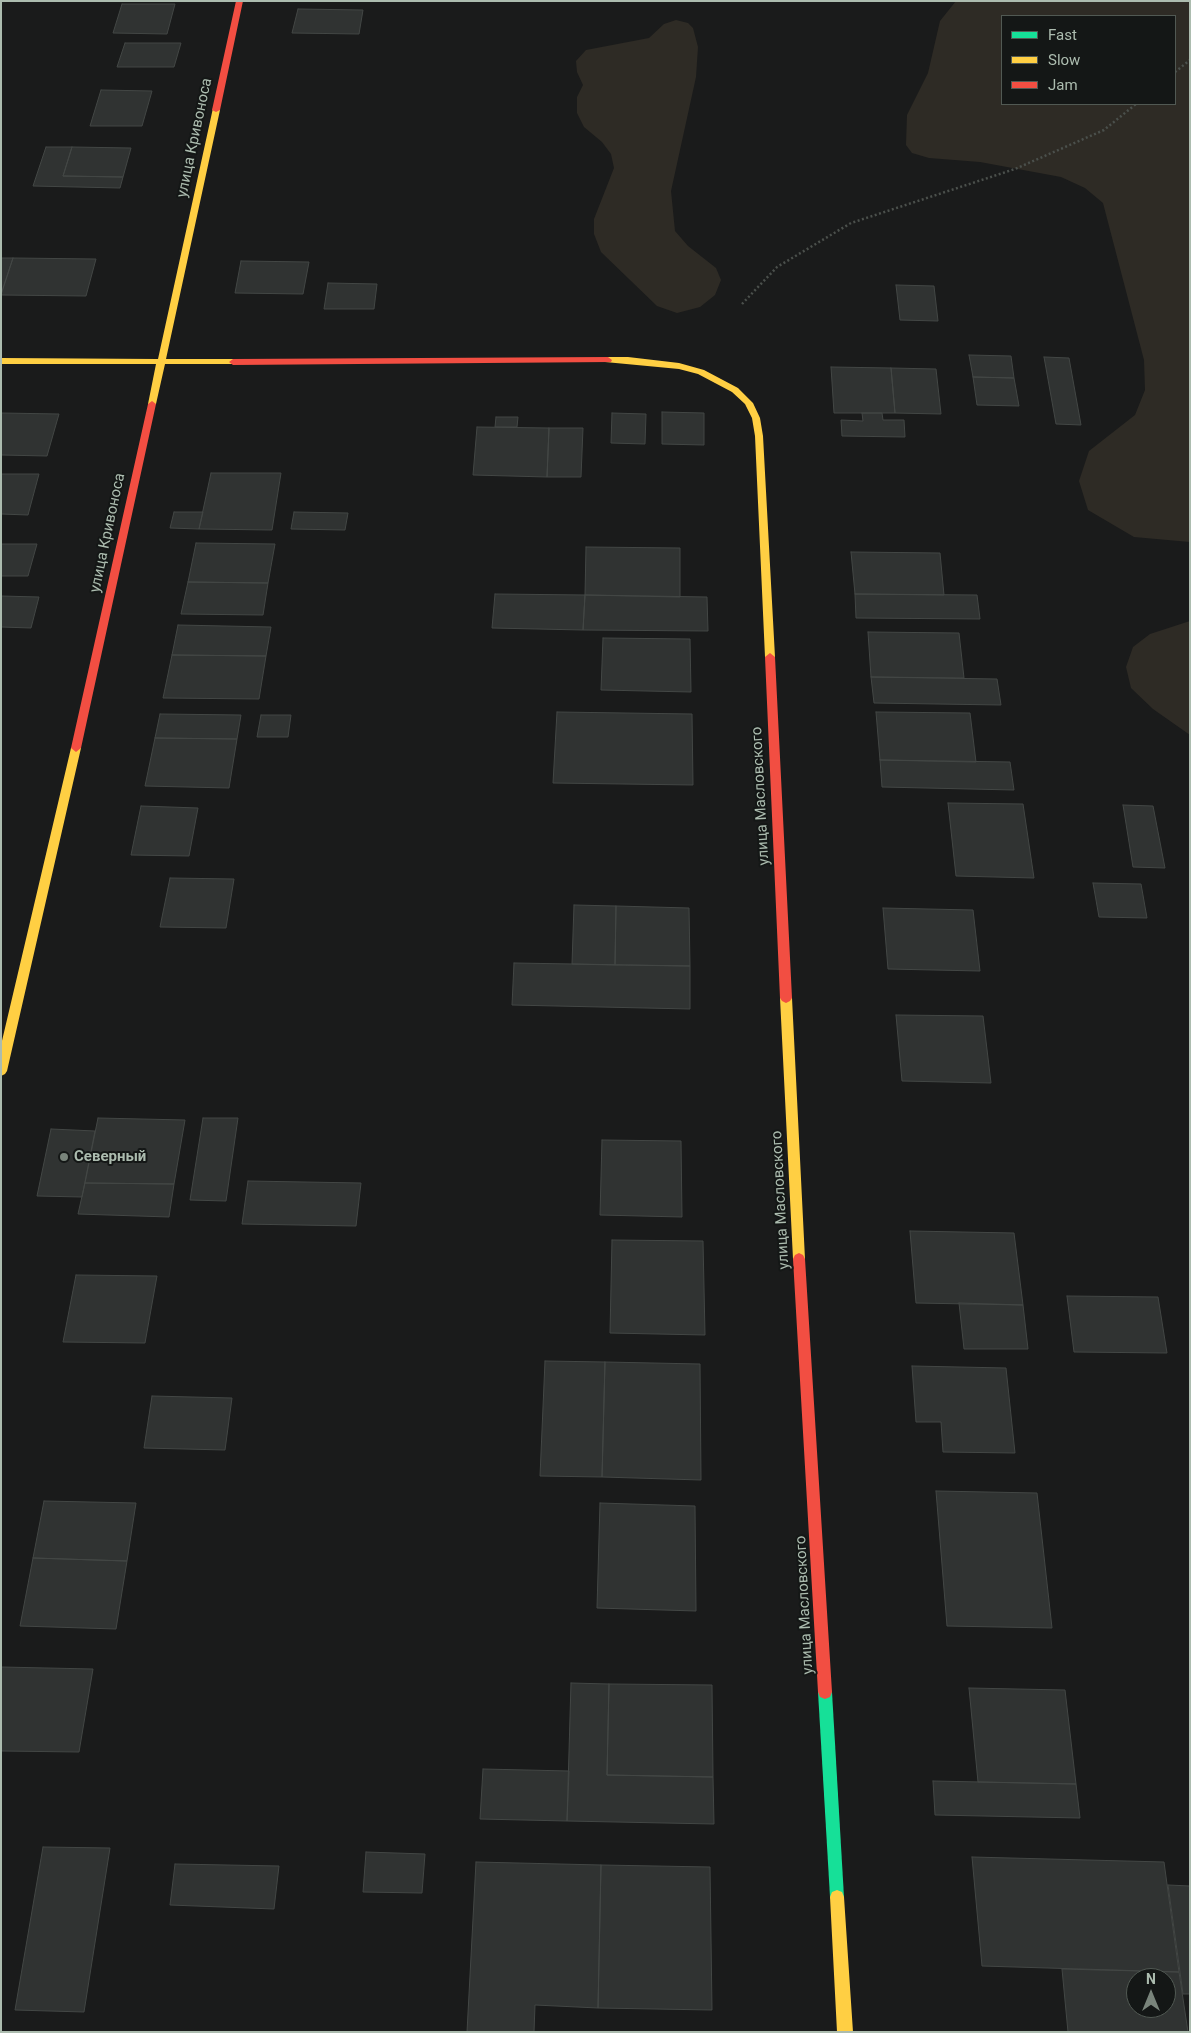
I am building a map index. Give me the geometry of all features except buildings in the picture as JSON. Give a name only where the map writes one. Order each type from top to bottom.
[{"type":"street","name":"улица Кривоноса","points":[[1,1071],[55,844],[240,1]]},
{"type":"street","name":"улица Масловского","points":[[1,361],[628,360],[679,366],[701,372],[735,390],[749,402],[756,418],[759,436],[797,1218],[845,2032]]},
{"type":"path","points":[[1176,71],[1190,60]]},
{"type":"path","points":[[742,304],[777,267],[851,223],[1015,169],[1104,130],[1135,105]]},
{"type":"shaded area","points":[[956,1],[1190,1],[1190,542],[1134,537],[1088,510],[1079,481],[1089,451],[1135,415],[1145,390],[1144,360],[1103,203],[1085,188],[1061,177],[980,162],[929,158],[912,153],[906,145],[907,115],[928,73],[940,21]]},
{"type":"shaded area","points":[[676,20],[688,23],[693,28],[698,47],[696,77],[671,191],[675,231],[688,246],[716,268],[721,280],[715,295],[700,307],[677,313],[657,306],[601,252],[594,234],[594,219],[614,168],[611,154],[602,142],[584,127],[577,113],[577,97],[583,85],[577,72],[576,61],[586,50],[649,38],[664,24]]},
{"type":"shaded area","points":[[1190,621],[1190,735],[1153,709],[1131,688],[1126,667],[1133,647],[1150,634]]},
{"type":"traffic: fast","points":[[825,1692],[837,1897]]},
{"type":"traffic: slow","points":[[152,404],[216,110]]},
{"type":"traffic: slow","points":[[608,360],[628,360],[679,366],[701,372],[735,390],[749,403],[756,418],[759,436],[770,657]]},
{"type":"traffic: slow","points":[[1,361],[233,362]]},
{"type":"traffic: slow","points":[[1,1071],[76,748]]},
{"type":"traffic: slow","points":[[786,998],[799,1259]]},
{"type":"traffic: slow","points":[[837,1897],[845,2032]]},
{"type":"traffic: jam","points":[[216,110],[240,1]]},
{"type":"traffic: jam","points":[[233,362],[608,360]]},
{"type":"traffic: jam","points":[[76,748],[152,404]]},
{"type":"traffic: jam","points":[[770,657],[786,998]]},
{"type":"traffic: jam","points":[[799,1259],[825,1692]]},
{"type":"place","name":"Северный","points":[[64,1157]]}]
